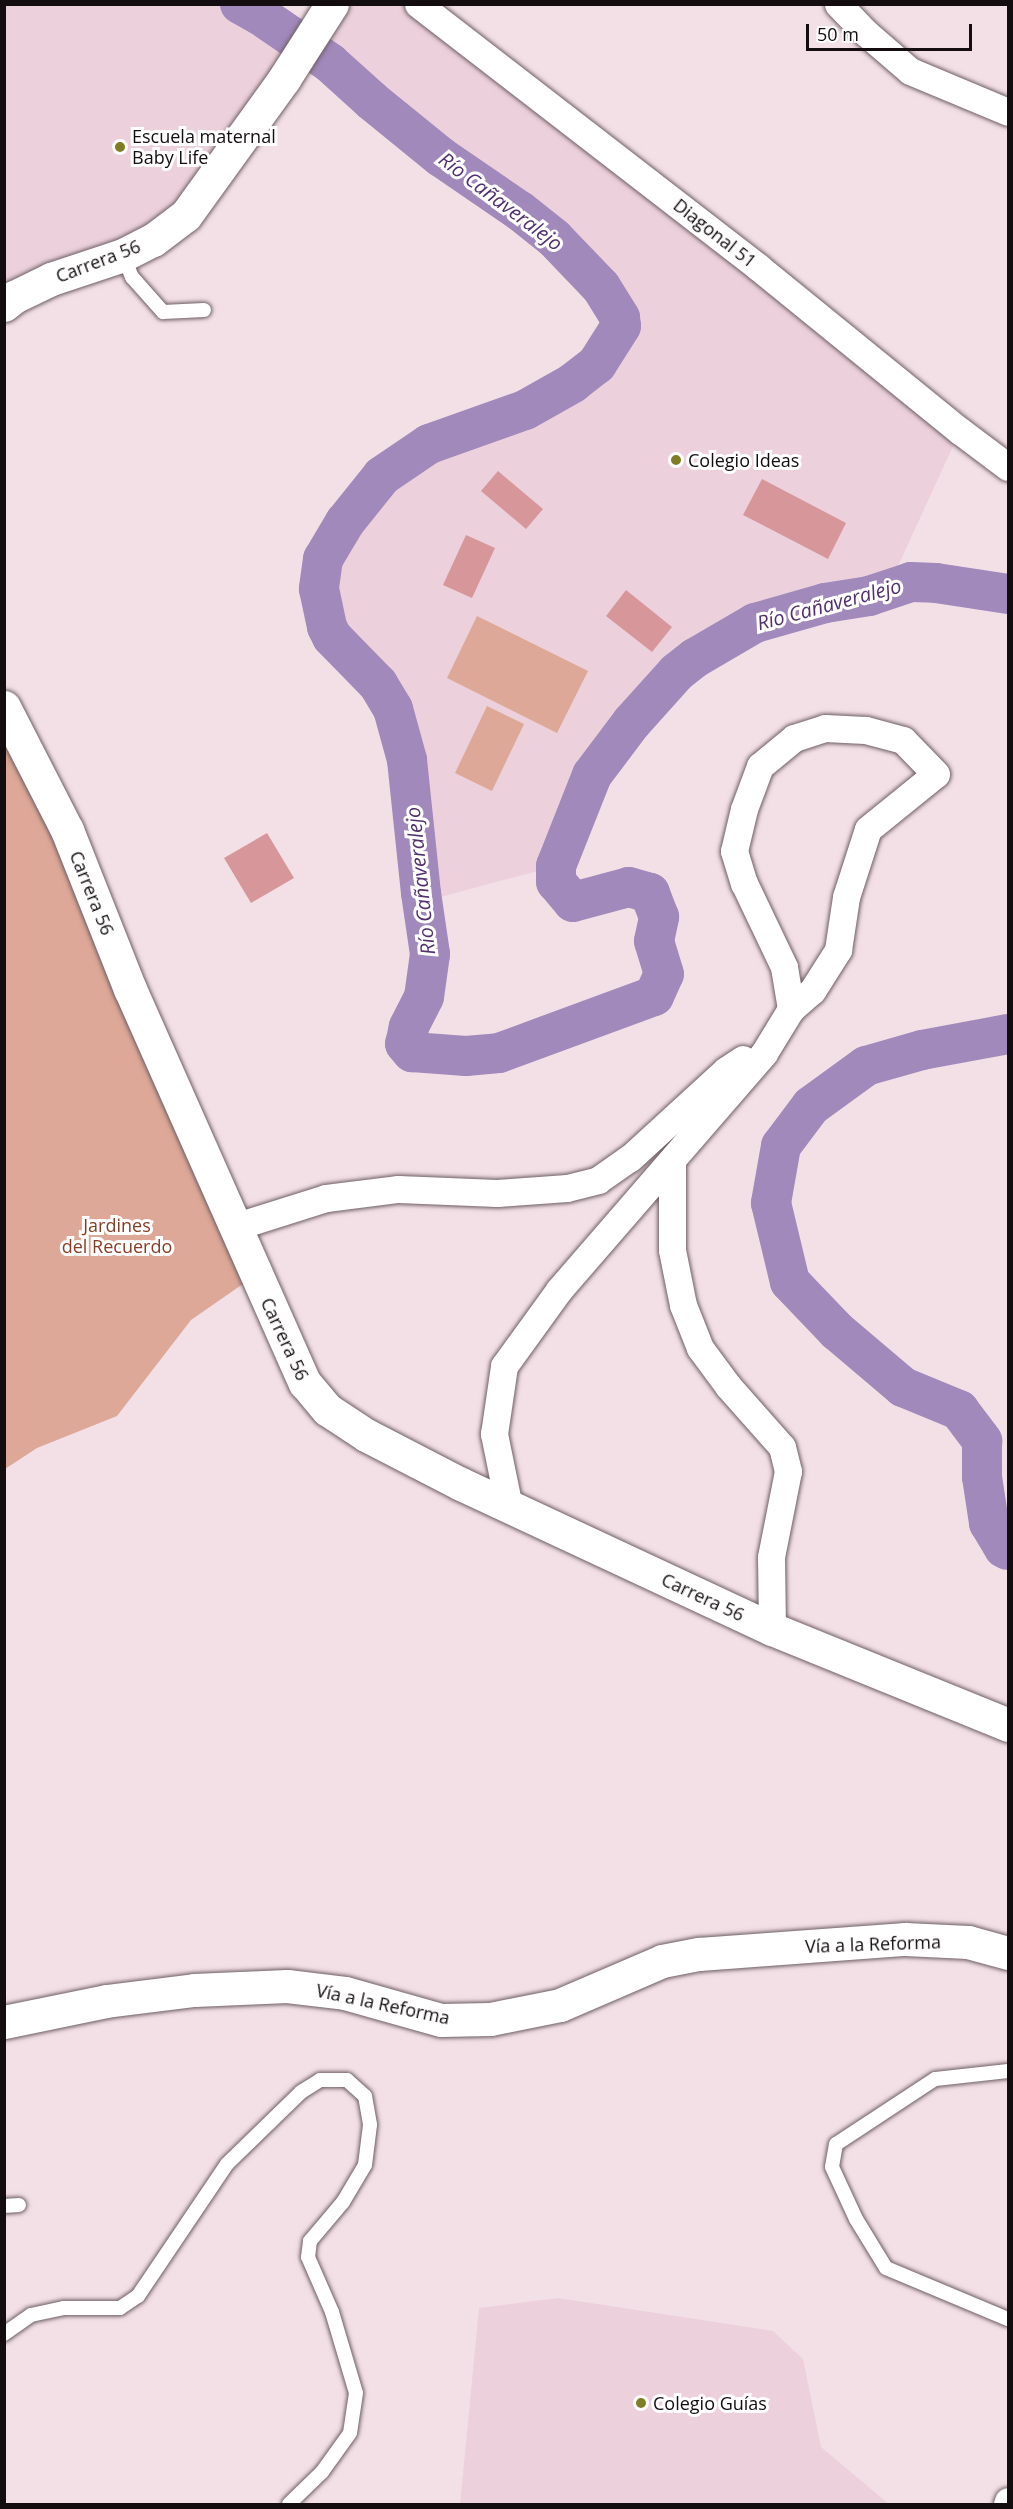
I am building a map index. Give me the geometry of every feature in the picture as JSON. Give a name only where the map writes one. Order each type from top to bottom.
[{"type":"street","name":"Carrera 56","points":[[4,305],[14,297],[51,279],[123,255],[153,240],[186,215],[284,79],[332,4]]},
{"type":"street","name":"Diagonal 51","points":[[418,4],[758,267],[960,431],[1008,467]]},
{"type":"street","points":[[838,4],[866,33],[910,71],[1008,112]]},
{"type":"street","name":"Carrera 56","points":[[4,708],[67,830],[130,989],[304,1383],[328,1410],[366,1435],[509,1507],[772,1629],[1008,1725]]},
{"type":"street","points":[[509,1507],[494,1434],[504,1366],[559,1290],[764,1053],[791,1010],[812,991],[838,950],[846,897],[868,829],[936,774],[903,740],[865,730],[825,728],[794,738],[760,766],[744,809],[734,851],[744,883],[770,933],[784,967],[791,1010]]},
{"type":"street","points":[[234,1227],[326,1198],[398,1189],[496,1193],[567,1188],[598,1180],[630,1158],[726,1070],[749,1055],[764,1053]]},
{"type":"street","points":[[672,1160],[672,1250],[683,1305],[700,1348],[728,1386],[782,1447],[788,1471],[771,1557],[772,1629]]},
{"type":"street","name":"Vía a la Reforma","points":[[4,2022],[106,2001],[161,1994],[287,1986],[345,1993],[441,2020],[490,2019],[560,2005],[662,1960],[699,1954],[905,1939],[968,1942],[1008,1953]]},
{"type":"lane","points":[[123,255],[132,277],[163,312],[204,310]]},
{"type":"lane","points":[[1008,2071],[935,2079],[836,2145],[832,2167],[856,2219],[886,2268],[1008,2319]]},
{"type":"lane","points":[[4,2334],[31,2314],[64,2308],[120,2308],[138,2296],[227,2164],[301,2092],[320,2079],[347,2080],[365,2096],[370,2125],[365,2164],[343,2202],[310,2241],[308,2257],[332,2312],[356,2393],[350,2433],[322,2472],[289,2505]]},
{"type":"lane","points":[[4,2206],[20,2205]]},
{"type":"shaded area","name":"Colegio Ideas","points":[[5,5],[240,5],[260,15],[306,46],[332,5],[418,5],[960,431],[887,590],[869,596],[825,603],[755,623],[695,658],[677,672],[632,722],[592,775],[556,866],[422,902],[407,760],[393,709],[363,666],[332,637],[319,589],[323,559],[345,522],[382,476],[429,444],[526,410],[573,383],[597,364],[621,326],[620,318],[601,287],[554,238],[520,211],[441,157],[372,101],[330,63],[306,47],[186,215],[5,305]]},
{"type":"shaded area","name":"Colegio Guías","points":[[558,2298],[773,2331],[803,2359],[821,2447],[889,2504],[460,2504],[479,2308]]},
{"type":"green space","points":[[477,616],[588,671],[557,733],[447,678]]},
{"type":"green space","points":[[487,706],[524,724],[492,791],[455,773]]},
{"type":"green space","name":"Jardines del Recuerdo","points":[[4,707],[257,1278],[240,1286],[191,1320],[117,1416],[37,1448],[5,1469]]},
{"type":"building","points":[[498,471],[543,509],[526,529],[481,491]]},
{"type":"building","points":[[762,479],[846,523],[828,559],[743,515]]},
{"type":"building","points":[[466,535],[495,548],[472,598],[443,585]]},
{"type":"building","points":[[626,590],[672,627],[652,652],[606,616]]},
{"type":"building","points":[[267,833],[294,878],[251,903],[224,858]]},
{"type":"waterway","name":"Río Cañaveralejo","points":[[240,4],[330,63],[372,101],[441,157],[520,211],[554,238],[601,287],[620,318],[621,326],[597,364],[573,383],[525,410],[429,444],[382,476],[345,522],[323,559],[319,589],[327,627],[332,637],[378,684],[393,709],[407,760],[430,954],[424,997],[409,1027],[405,1044],[412,1052],[466,1056],[499,1053],[654,996],[664,974],[654,941],[659,917],[650,893],[629,887],[573,902],[556,882],[556,866],[592,775],[632,722],[677,672],[695,658],[755,623],[825,603],[869,596],[911,582],[936,583],[1008,594]]},
{"type":"waterway","name":"Río Cañaveralejo","points":[[1008,1034],[922,1050],[866,1066],[811,1106],[781,1146],[771,1203],[790,1282],[837,1331],[903,1387],[959,1410],[982,1441],[982,1477],[989,1523],[1004,1548],[1008,1550]]},
{"type":"place","name":"Escuela maternal Baby Life","points":[[120,147]]},
{"type":"place","name":"Colegio Ideas","points":[[676,460]]},
{"type":"place","name":"Colegio Guías","points":[[641,2403]]}]
